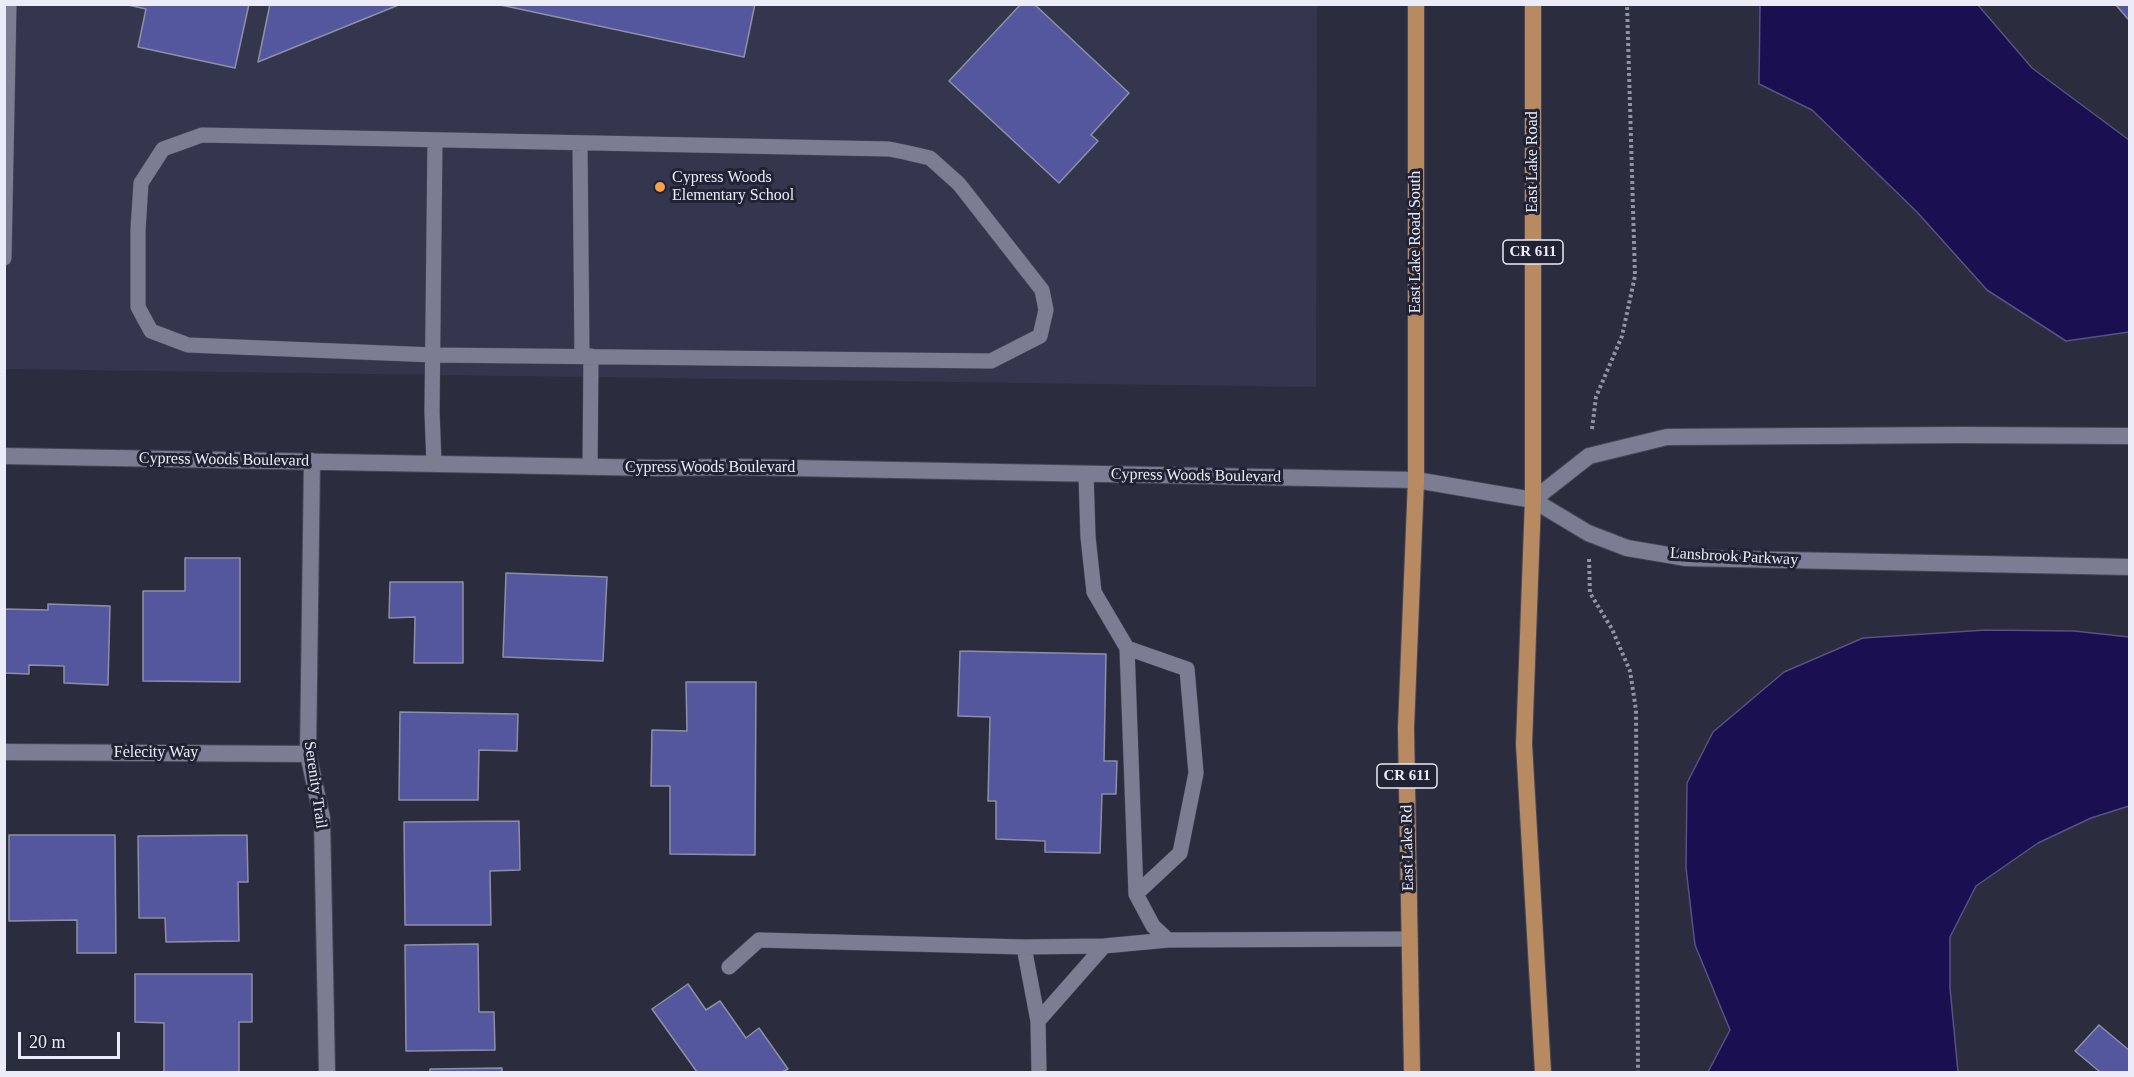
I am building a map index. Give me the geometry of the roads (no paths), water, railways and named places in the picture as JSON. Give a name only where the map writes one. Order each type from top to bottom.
[{"type":"main road","name":"East Lake Road South","points":[[1416,4],[1416,480]]},
{"type":"main road","name":"East Lake Road","points":[[1533,4],[1533,500]]},
{"type":"main road","name":"East Lake Rd","points":[[1412,1072],[1406,728],[1416,480]]},
{"type":"main road","name":"CR 611","points":[[1533,500],[1524,744],[1543,1072]]},
{"type":"street","points":[[1533,500],[1589,456],[1667,437],[2130,436]]},
{"type":"street","name":"Cypress Woods Boulevard","points":[[4,456],[656,468],[739,466],[1416,480],[1533,500]]},
{"type":"street","name":"Serenity Trail","points":[[312,461],[308,754],[322,818],[327,1072]]},
{"type":"street","name":"Lansbrook Parkway","points":[[1533,500],[1588,533],[1627,548],[1686,558],[2130,567]]},
{"type":"street","name":"Felecity Way","points":[[4,752],[308,754]]},
{"type":"lane","points":[[4,258],[9,4]]},
{"type":"lane","points":[[202,135],[580,143],[889,149],[930,158],[959,184],[1042,290],[1046,310],[1040,336],[991,361],[434,355],[188,345],[151,331],[138,307],[141,183],[163,149],[202,135]]},
{"type":"lane","points":[[434,464],[432,412],[435,140]]},
{"type":"lane","points":[[580,143],[590,467]]},
{"type":"lane","points":[[1086,474],[1088,537],[1094,592],[1127,648],[1136,894],[1154,926],[1168,940]]},
{"type":"lane","points":[[1127,648],[1187,669],[1196,773],[1180,853],[1136,894]]},
{"type":"lane","points":[[729,967],[759,940],[1024,947],[1104,946],[1168,940],[1410,939]]},
{"type":"lane","points":[[1038,1021],[1104,946]]},
{"type":"lane","points":[[1024,947],[1038,1021],[1039,1072]]},
{"type":"place","name":"Cypress Woods Elementary School","points":[[660,187]]}]
